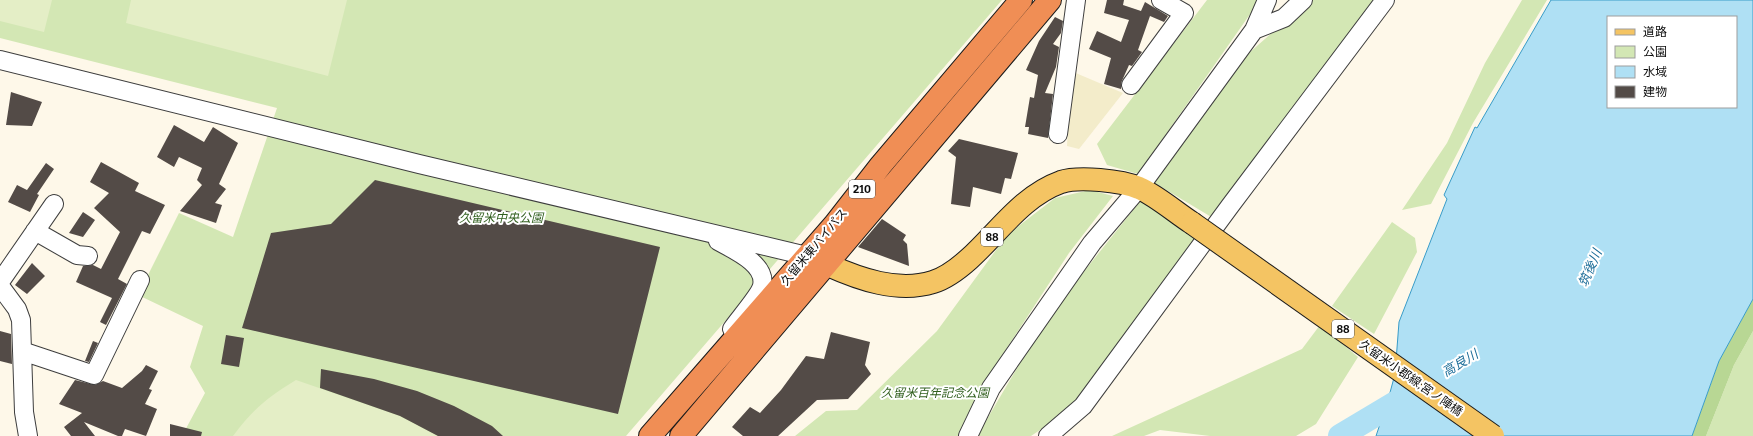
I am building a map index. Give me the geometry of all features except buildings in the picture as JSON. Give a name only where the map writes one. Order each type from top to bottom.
[{"type":"highway","name":"久留米東バイパス","points":[[650,436],[700,376],[807,256],[1021,0]]},
{"type":"highway","name":"久留米東バイパス","points":[[681,436],[802,292],[828,265],[1050,0]]},
{"type":"main road","name":"88","points":[[828,265],[878,283],[908,286],[934,282],[958,269],[981,248],[1019,208],[1041,192],[1062,182],[1086,179],[1112,181],[1146,192]]},
{"type":"main road","name":"久留米小郡線;宮ノ陣橋","points":[[1146,192],[1493,436]]},
{"type":"street","points":[[1058,134],[1076,0]]},
{"type":"street","points":[[1131,85],[1184,13],[1161,0]]},
{"type":"street","points":[[968,436],[992,386],[1092,244],[1146,192],[1254,30],[1267,0]]},
{"type":"street","points":[[1254,30],[1284,18],[1303,0]]},
{"type":"street","points":[[1048,436],[1083,406],[1230,206],[1385,0]]},
{"type":"street","points":[[0,60],[405,161],[807,256],[828,265]]},
{"type":"street","points":[[0,282],[54,204]]},
{"type":"street","points":[[35,231],[77,255],[88,256]]},
{"type":"street","points":[[700,376],[762,288],[762,275],[751,261],[702,231]]},
{"type":"street","points":[[22,351],[94,375],[140,280]]},
{"type":"street","points":[[0,286],[19,315],[24,412],[28,436]]},
{"type":"shaded area","points":[[1071,71],[1123,93],[1079,149],[1067,146]]},
{"type":"green space","name":"久留米中央公園","points":[[0,0],[1002,0],[626,436],[182,436],[205,393],[190,367],[203,326],[138,295],[179,213],[233,237],[277,108],[0,38]]},
{"type":"green space","points":[[0,0],[52,0],[44,32],[0,21]]},
{"type":"green space","points":[[131,0],[347,0],[328,76],[126,23]]},
{"type":"green space","points":[[1207,0],[1260,0],[1138,174],[1107,165],[1097,144]]},
{"type":"green space","points":[[1309,0],[1376,0],[1213,218],[1153,182],[1249,53]]},
{"type":"green space","points":[[1522,0],[1547,0],[1473,123],[1431,204],[1402,210],[1447,143],[1485,63]]},
{"type":"green space","name":"久留米百年記念公園","points":[[1090,190],[1113,196],[1069,253],[999,360],[959,436],[795,436],[826,411],[857,410],[937,331],[1007,235],[1055,198]]},
{"type":"green space","points":[[1142,199],[1196,240],[1079,404],[1031,436],[977,436],[1046,319]]},
{"type":"green space","points":[[1392,222],[1415,238],[1417,252],[1374,334],[1332,306]]},
{"type":"green space","points":[[1753,299],[1753,331],[1734,365],[1706,436],[1692,436],[1719,361]]},
{"type":"green space","points":[[1320,325],[1358,357],[1316,424],[1296,436],[1210,436],[1160,430],[1144,436],[1112,436],[1302,349]]},
{"type":"green space","points":[[1753,331],[1753,436],[1706,436],[1734,365]]},
{"type":"green space","points":[[296,380],[400,416],[438,436],[233,436],[254,411],[277,392]]},
{"type":"water","name":"筑後川","points":[[1551,0],[1753,0],[1753,299],[1719,361],[1692,436],[1376,436],[1395,374],[1399,322],[1447,199],[1444,195],[1475,127],[1477,128]]},
{"type":"waterway","name":"高良川","points":[[1340,436],[1412,393]]}]
